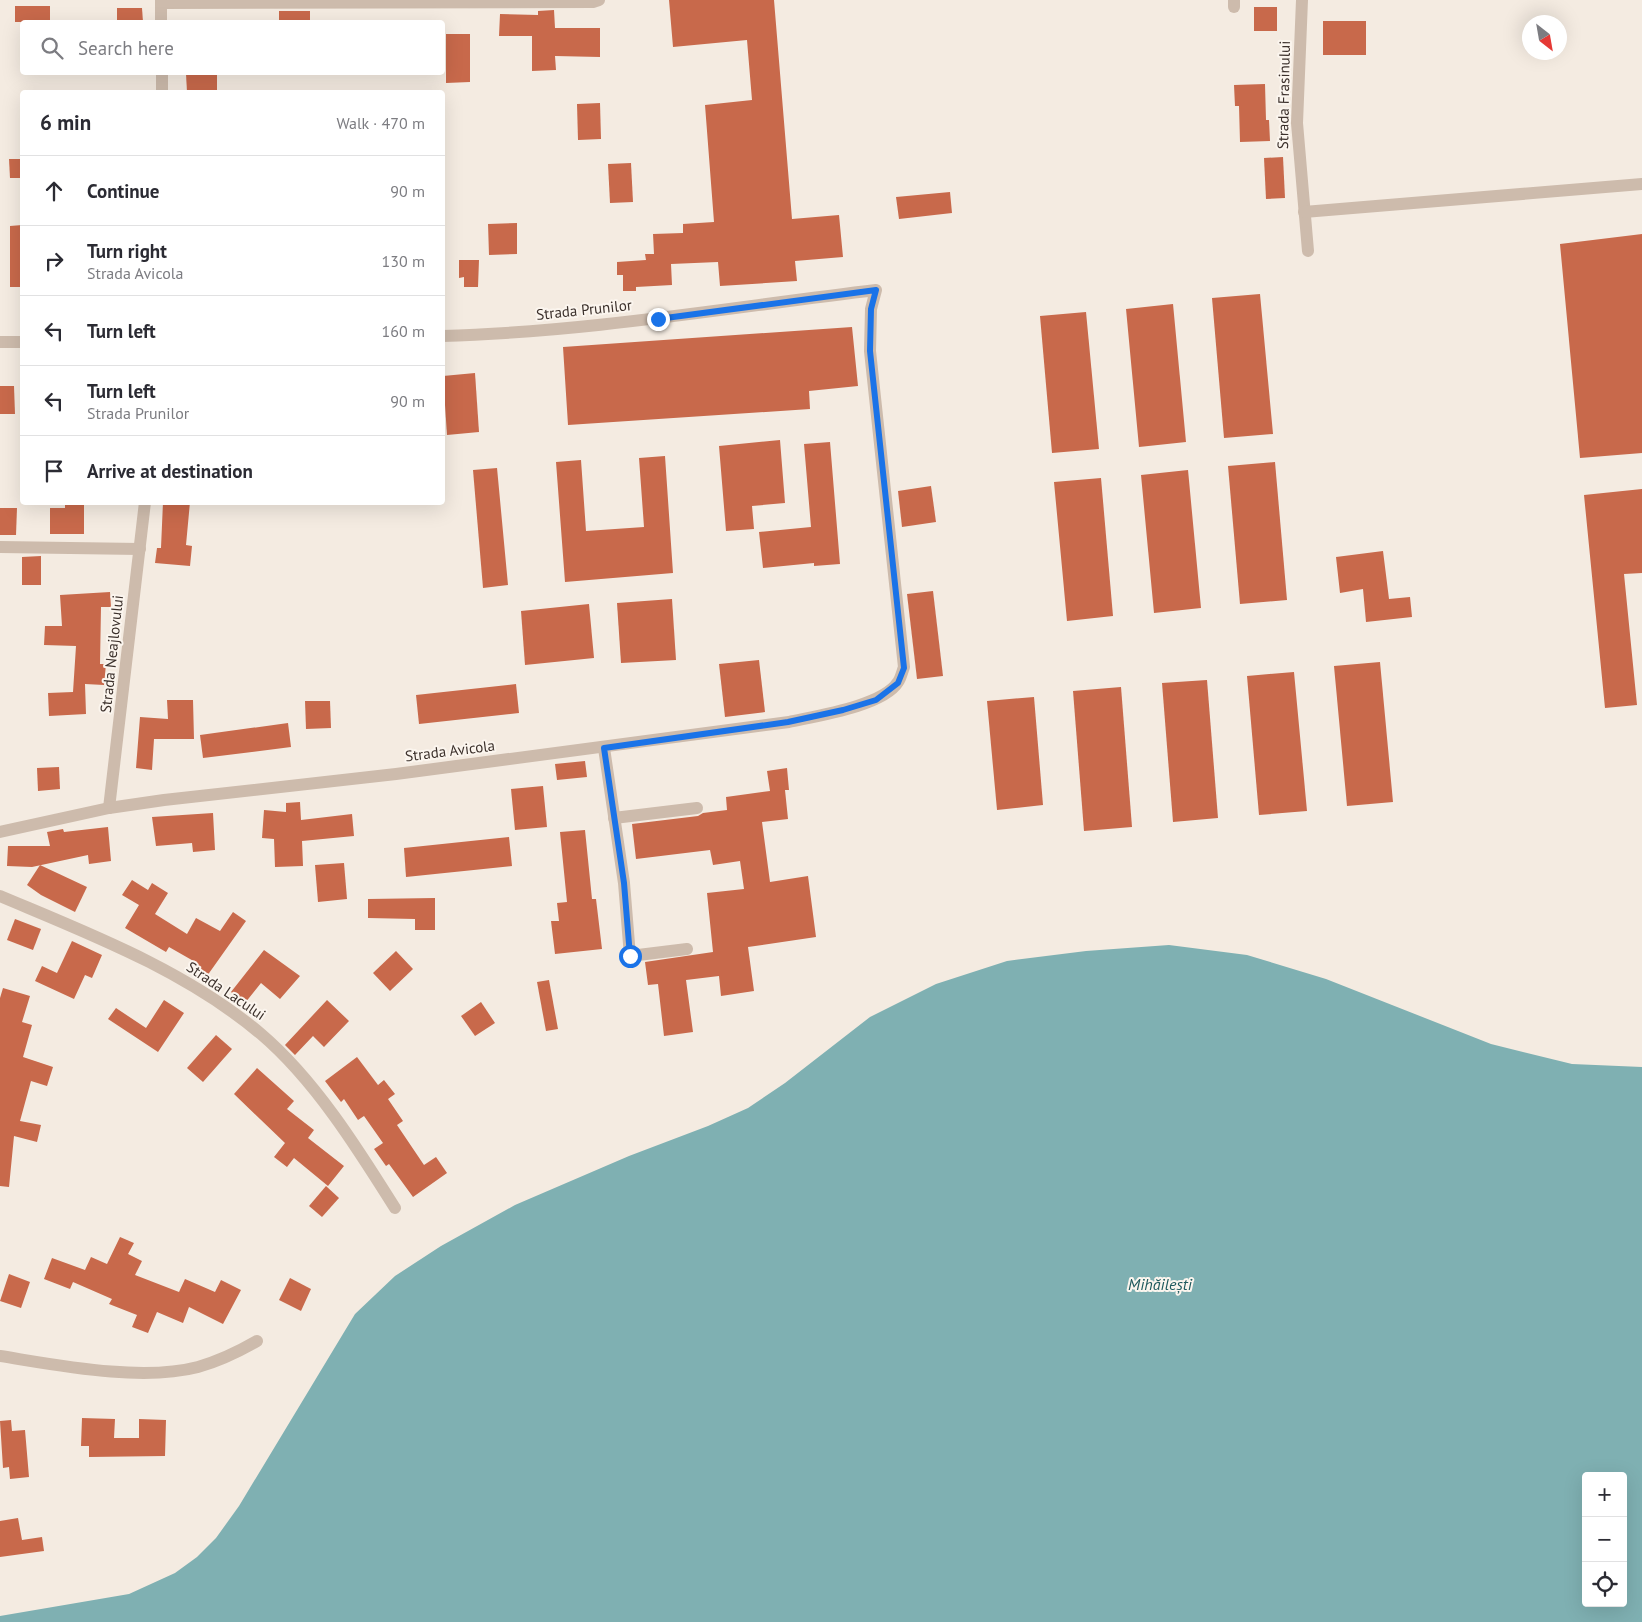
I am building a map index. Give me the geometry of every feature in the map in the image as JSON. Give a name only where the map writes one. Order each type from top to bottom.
[{"type":"street","points":[[161,20],[161,1],[593,2],[599,0]]},
{"type":"street","name":"Strada Frasinului","points":[[1302,0],[1302,60],[1297,123],[1308,251]]},
{"type":"street","points":[[162,75],[162,90]]},
{"type":"street","points":[[1304,212],[1642,184]]},
{"type":"street","name":"Strada Prunilor","points":[[445,336],[503,334],[658,319],[876,290],[871,309],[870,351],[904,668],[898,683]]},
{"type":"street","points":[[0,342],[20,342]]},
{"type":"street","name":"Strada Neajlovului","points":[[109,808],[145,505]]},
{"type":"street","points":[[0,546],[140,549]]},
{"type":"street","name":"Strada Avicola","points":[[0,832],[109,808],[604,748],[798,720],[876,700],[898,683]]},
{"type":"street","points":[[604,748],[624,883],[630,956],[686,949]]},
{"type":"street","points":[[614,818],[698,808]]},
{"type":"street","name":"Strada Lacului","points":[[0,896],[128,952],[186,982],[235,1013],[262,1035],[290,1062],[342,1130],[395,1208]]},
{"type":"street","points":[[0,1356],[67,1367],[141,1372],[180,1370],[225,1358],[257,1341]]},
{"type":"water","name":"Mihăilești","points":[[1169,945],[1247,955],[1326,979],[1491,1044],[1572,1064],[1642,1067],[1642,1622],[0,1622],[0,1616],[129,1594],[175,1573],[197,1557],[216,1538],[239,1506],[355,1314],[395,1276],[441,1246],[515,1205],[748,1108],[785,1083],[870,1017],[936,984],[1007,961],[1086,951]]},
{"type":"building","points":[[669,0],[774,0],[792,219],[839,215],[843,257],[795,261],[797,281],[720,286],[718,262],[671,264],[672,285],[636,287],[636,291],[623,291],[623,275],[617,275],[617,262],[646,260],[645,254],[654,254],[653,234],[683,233],[683,224],[714,222],[705,105],[752,100],[747,40],[673,47]]},
{"type":"building","points":[[15,6],[50,6],[50,20],[20,20],[20,22],[15,22]]},
{"type":"building","points":[[1254,7],[1277,7],[1277,31],[1254,31]]},
{"type":"building","points":[[117,8],[142,8],[143,20],[117,20]]},
{"type":"building","points":[[554,10],[555,28],[600,28],[600,57],[555,56],[556,70],[532,71],[532,36],[499,36],[500,14],[538,15],[538,11]]},
{"type":"building","points":[[279,11],[310,11],[310,20],[279,20]]},
{"type":"building","points":[[1323,21],[1366,21],[1366,55],[1323,55]]},
{"type":"building","points":[[446,34],[470,34],[470,82],[446,83]]},
{"type":"building","points":[[186,75],[217,75],[217,90],[187,90]]},
{"type":"building","points":[[1265,84],[1266,120],[1269,120],[1270,141],[1240,142],[1239,106],[1235,106],[1234,85]]},
{"type":"building","points":[[600,103],[601,139],[578,140],[577,104]]},
{"type":"building","points":[[1283,157],[1285,198],[1266,199],[1264,158]]},
{"type":"building","points":[[9,159],[20,159],[20,178],[10,178]]},
{"type":"building","points":[[631,163],[633,202],[610,203],[608,164]]},
{"type":"building","points":[[950,192],[952,213],[899,219],[896,197]]},
{"type":"building","points":[[517,223],[517,254],[489,255],[488,224]]},
{"type":"building","points":[[20,225],[20,287],[10,287],[10,226]]},
{"type":"building","points":[[1642,234],[1642,453],[1580,458],[1560,244]]},
{"type":"building","points":[[459,260],[479,260],[478,287],[464,287],[464,277],[459,278]]},
{"type":"building","points":[[1260,294],[1273,434],[1224,438],[1212,298]]},
{"type":"building","points":[[1173,304],[1186,442],[1139,447],[1126,309]]},
{"type":"building","points":[[1086,312],[1099,449],[1052,453],[1040,316]]},
{"type":"building","points":[[852,327],[858,386],[809,391],[810,409],[568,425],[563,347]]},
{"type":"building","points":[[475,373],[479,432],[447,435],[445,376]]},
{"type":"building","points":[[0,386],[14,386],[15,414],[0,414]]},
{"type":"building","points":[[780,440],[785,503],[752,506],[754,529],[726,531],[719,446]]},
{"type":"building","points":[[830,442],[840,564],[814,566],[814,563],[763,568],[759,532],[811,527],[804,444]]},
{"type":"building","points":[[665,456],[673,573],[565,582],[556,462],[581,460],[586,531],[644,527],[639,458]]},
{"type":"building","points":[[1275,462],[1287,600],[1240,604],[1228,466]]},
{"type":"building","points":[[497,468],[508,585],[483,588],[473,470]]},
{"type":"building","points":[[1188,470],[1201,608],[1154,613],[1141,475]]},
{"type":"building","points":[[1101,478],[1113,616],[1067,621],[1054,482]]},
{"type":"building","points":[[931,486],[936,522],[902,527],[898,491]]},
{"type":"building","points":[[1642,489],[1642,573],[1624,574],[1637,705],[1605,708],[1584,495]]},
{"type":"building","points":[[65,505],[84,505],[84,534],[50,534],[50,508],[65,508]]},
{"type":"building","points":[[163,505],[190,505],[186,545],[192,546],[190,566],[155,563],[157,548],[161,548]]},
{"type":"building","points":[[0,508],[17,508],[16,535],[0,535]]},
{"type":"building","points":[[1383,551],[1389,599],[1410,597],[1412,617],[1366,622],[1363,589],[1340,593],[1336,557]]},
{"type":"building","points":[[41,556],[41,585],[22,585],[22,557]]},
{"type":"building","points":[[933,591],[943,676],[917,679],[907,594]]},
{"type":"building","points":[[110,592],[111,607],[101,607],[100,664],[106,664],[104,685],[85,684],[86,714],[49,716],[48,693],[73,692],[76,646],[44,645],[45,626],[62,626],[60,595]]},
{"type":"building","points":[[672,599],[676,660],[621,663],[617,603]]},
{"type":"building","points":[[589,604],[594,658],[525,665],[521,611]]},
{"type":"building","points":[[759,660],[765,712],[725,717],[719,664]]},
{"type":"building","points":[[1380,662],[1393,802],[1347,806],[1334,666]]},
{"type":"building","points":[[1294,672],[1307,811],[1259,815],[1247,676]]},
{"type":"building","points":[[1207,680],[1218,818],[1173,822],[1162,683]]},
{"type":"building","points":[[516,684],[519,713],[419,724],[416,695]]},
{"type":"building","points":[[1121,687],[1132,827],[1084,831],[1073,691]]},
{"type":"building","points":[[1034,697],[1043,805],[997,810],[987,701]]},
{"type":"building","points":[[167,700],[193,700],[194,739],[154,739],[152,770],[136,768],[140,717],[168,719]]},
{"type":"building","points":[[305,701],[330,701],[331,728],[306,729]]},
{"type":"building","points":[[288,723],[291,747],[203,758],[200,735]]},
{"type":"building","points":[[585,761],[587,777],[557,780],[555,764]]},
{"type":"building","points":[[59,767],[60,789],[38,791],[37,768]]},
{"type":"building","points":[[787,768],[789,790],[785,790],[788,819],[762,822],[770,882],[808,876],[816,937],[748,947],[754,991],[721,996],[719,976],[686,980],[693,1032],[664,1036],[658,984],[648,985],[645,962],[713,952],[707,893],[744,889],[740,861],[713,865],[710,850],[636,859],[632,824],[698,816],[703,813],[727,810],[726,797],[770,791],[767,771]]},
{"type":"building","points":[[543,786],[547,827],[515,830],[511,789]]},
{"type":"building","points":[[300,802],[301,820],[352,814],[354,836],[302,841],[303,866],[275,867],[274,839],[262,838],[264,810],[286,812],[286,803]]},
{"type":"building","points":[[213,813],[215,850],[193,852],[192,843],[156,846],[152,817]]},
{"type":"building","points":[[108,827],[111,861],[89,864],[88,855],[32,867],[7,866],[8,846],[50,846],[47,832],[63,829],[64,832]]},
{"type":"building","points":[[585,830],[592,899],[596,899],[602,949],[555,954],[551,921],[559,921],[557,903],[567,902],[560,832]]},
{"type":"building","points":[[509,837],[512,866],[406,877],[404,848]]},
{"type":"building","points":[[344,863],[347,899],[318,902],[315,865]]},
{"type":"building","points":[[40,865],[87,887],[75,912],[41,895],[27,885]]},
{"type":"building","points":[[132,880],[148,890],[152,883],[168,893],[155,914],[187,934],[196,918],[220,931],[233,912],[246,921],[207,976],[194,967],[197,963],[169,947],[166,952],[125,928],[139,905],[122,895]]},
{"type":"building","points":[[435,898],[435,930],[415,930],[415,919],[368,918],[368,899]]},
{"type":"building","points":[[15,919],[41,929],[33,950],[7,940]]},
{"type":"building","points":[[72,941],[102,955],[92,978],[85,975],[74,999],[35,981],[42,966],[57,973]]},
{"type":"building","points":[[264,950],[300,976],[280,999],[261,983],[245,1003],[231,992]]},
{"type":"building","points":[[396,951],[413,969],[390,991],[373,973]]},
{"type":"building","points":[[549,980],[558,1029],[546,1031],[537,982]]},
{"type":"building","points":[[3,988],[30,996],[22,1022],[32,1025],[23,1057],[53,1067],[47,1086],[31,1081],[20,1121],[41,1125],[37,1142],[14,1136],[9,1187],[0,1186],[0,998]]},
{"type":"building","points":[[164,1000],[184,1013],[158,1052],[108,1019],[116,1008],[146,1028]]},
{"type":"building","points":[[327,1000],[349,1021],[324,1047],[313,1036],[295,1055],[285,1045]]},
{"type":"building","points":[[481,1002],[495,1023],[475,1036],[461,1016]]},
{"type":"building","points":[[216,1035],[232,1049],[203,1082],[187,1068]]},
{"type":"building","points":[[357,1057],[378,1085],[384,1080],[395,1094],[388,1099],[403,1121],[397,1125],[424,1165],[436,1157],[447,1173],[413,1197],[389,1164],[386,1166],[374,1149],[383,1143],[364,1116],[358,1120],[344,1099],[341,1102],[325,1081]]},
{"type":"building","points":[[257,1068],[294,1101],[287,1109],[314,1130],[308,1138],[344,1166],[328,1186],[294,1158],[287,1167],[274,1157],[285,1143],[234,1094]]},
{"type":"building","points":[[326,1186],[339,1198],[322,1217],[309,1206]]},
{"type":"building","points":[[120,1237],[134,1243],[128,1254],[142,1261],[135,1275],[179,1292],[185,1279],[215,1292],[221,1280],[241,1290],[223,1324],[189,1307],[183,1323],[157,1312],[148,1333],[132,1327],[137,1315],[109,1304],[112,1299],[73,1282],[70,1289],[44,1279],[52,1258],[85,1270],[91,1257],[107,1264]]},
{"type":"building","points":[[9,1274],[30,1282],[21,1308],[0,1301]]},
{"type":"building","points":[[290,1278],[311,1289],[301,1311],[279,1300]]},
{"type":"building","points":[[82,1418],[115,1419],[114,1438],[139,1438],[139,1419],[166,1420],[165,1456],[89,1457],[89,1446],[81,1446]]},
{"type":"building","points":[[11,1420],[12,1431],[25,1430],[29,1477],[10,1479],[9,1467],[3,1468],[0,1421]]},
{"type":"building","points":[[18,1518],[22,1540],[42,1537],[44,1551],[0,1557],[0,1521]]},
{"type":"route","points":[[630,956],[624,883],[604,748],[788,722],[843,710],[876,700],[898,683],[904,668],[870,351],[871,309],[876,290],[658,319]]}]
